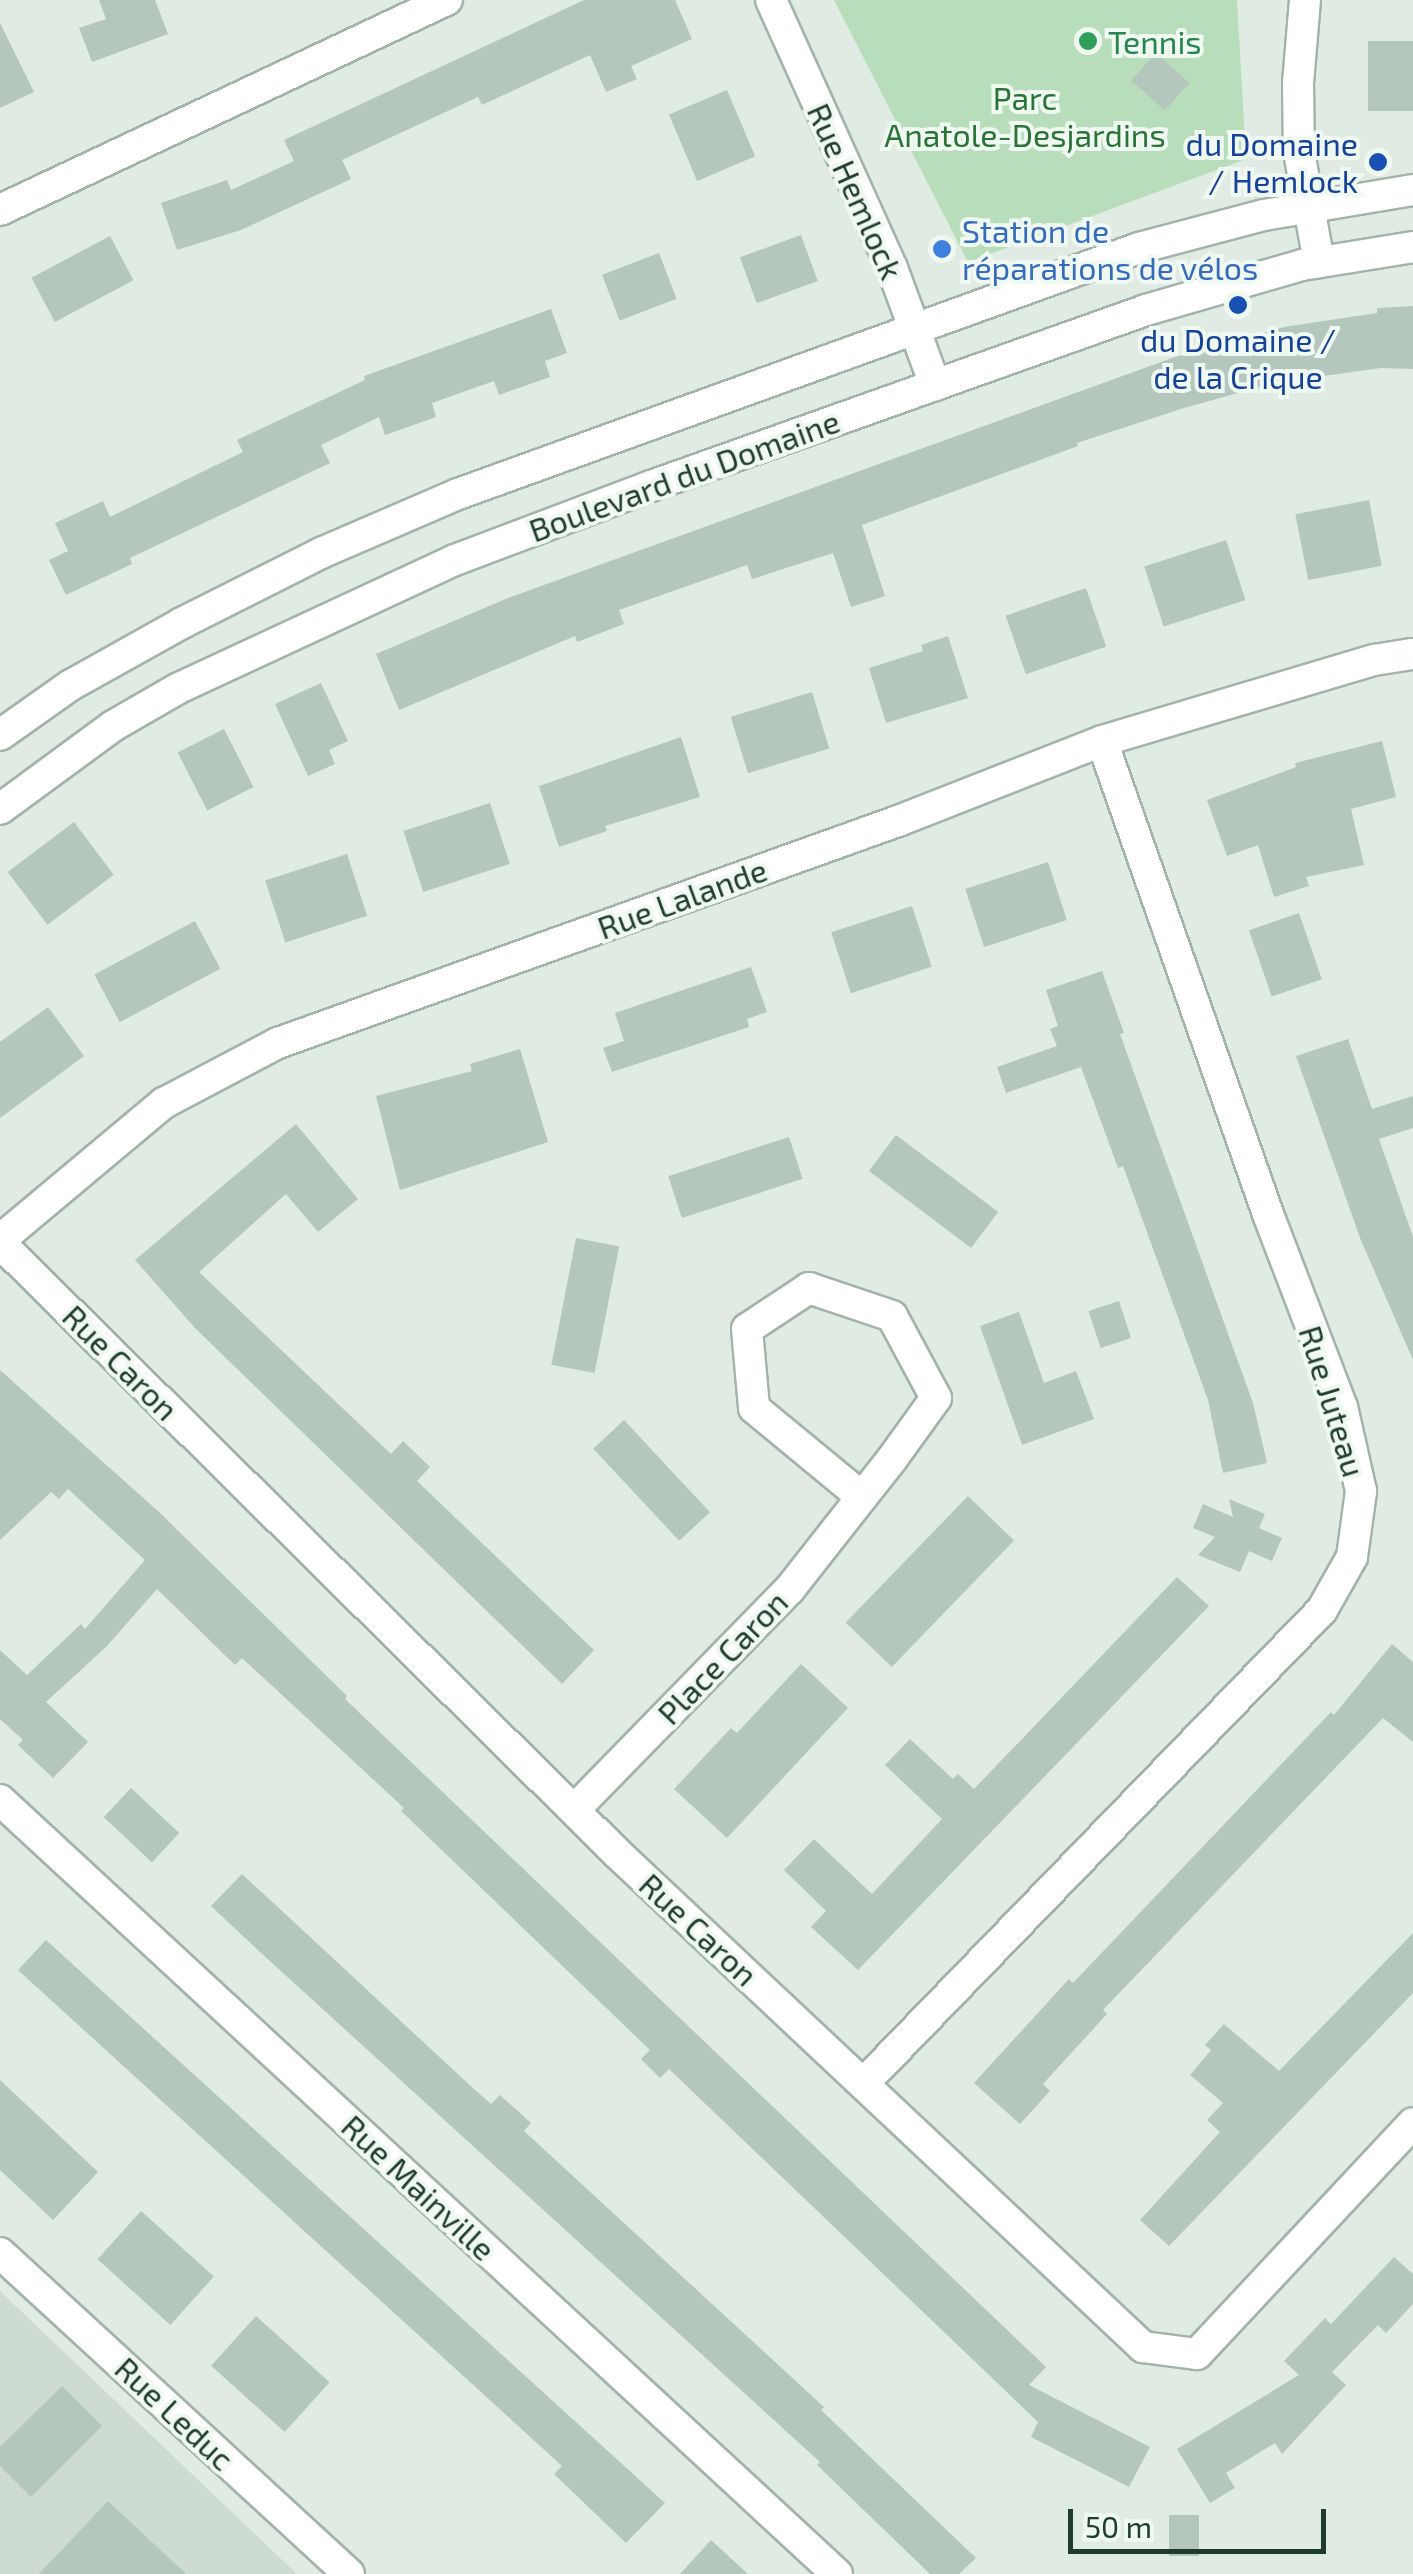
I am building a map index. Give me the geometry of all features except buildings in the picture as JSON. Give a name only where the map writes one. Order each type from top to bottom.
[{"type":"street","points":[[0,210],[446,0]]},
{"type":"street","name":"Rue Hemlock","points":[[771,0],[892,268],[935,385]]},
{"type":"street","points":[[1305,0],[1298,83],[1300,152],[1320,262]]},
{"type":"street","name":"Boulevard du Domaine","points":[[0,735],[71,685],[140,645],[372,530],[1138,248],[1308,206],[1413,190]]},
{"type":"street","name":"Boulevard du Domaine","points":[[0,810],[148,705],[389,588],[598,505],[1185,298],[1320,262],[1413,247]]},
{"type":"street","name":"Rue Lalande","points":[[0,1241],[164,1103],[278,1043],[880,828],[1102,741],[1374,660],[1413,654]]},
{"type":"street","name":"Rue Juteau","points":[[864,2083],[1322,1610],[1352,1557],[1361,1491],[1342,1408],[1268,1214],[1102,741]]},
{"type":"street","name":"Rue Caron","points":[[0,1241],[574,1810],[1142,2347],[1198,2354],[1413,2123]]},
{"type":"street","name":"Place Caron","points":[[574,1810],[789,1590],[862,1497],[936,1398],[892,1316],[809,1288],[748,1329],[754,1408],[862,1497]]},
{"type":"street","name":"Rue Mainville","points":[[0,1800],[837,2574]]},
{"type":"street","name":"Rue Leduc","points":[[0,2253],[350,2574]]},
{"type":"shaded area","points":[[0,2291],[297,2574],[0,2574]]},
{"type":"green space","name":"Parc Anatole-Desjardins","points":[[834,0],[1237,0],[1246,159],[968,262]]},
{"type":"place","name":"Tennis","points":[[1088,41]]},
{"type":"place","name":"du Domaine / Hemlock","points":[[1378,162]]},
{"type":"place","name":"Station de réparations de vélos","points":[[942,249]]},
{"type":"place","name":"du Domaine / de la Crique","points":[[1238,305]]}]
